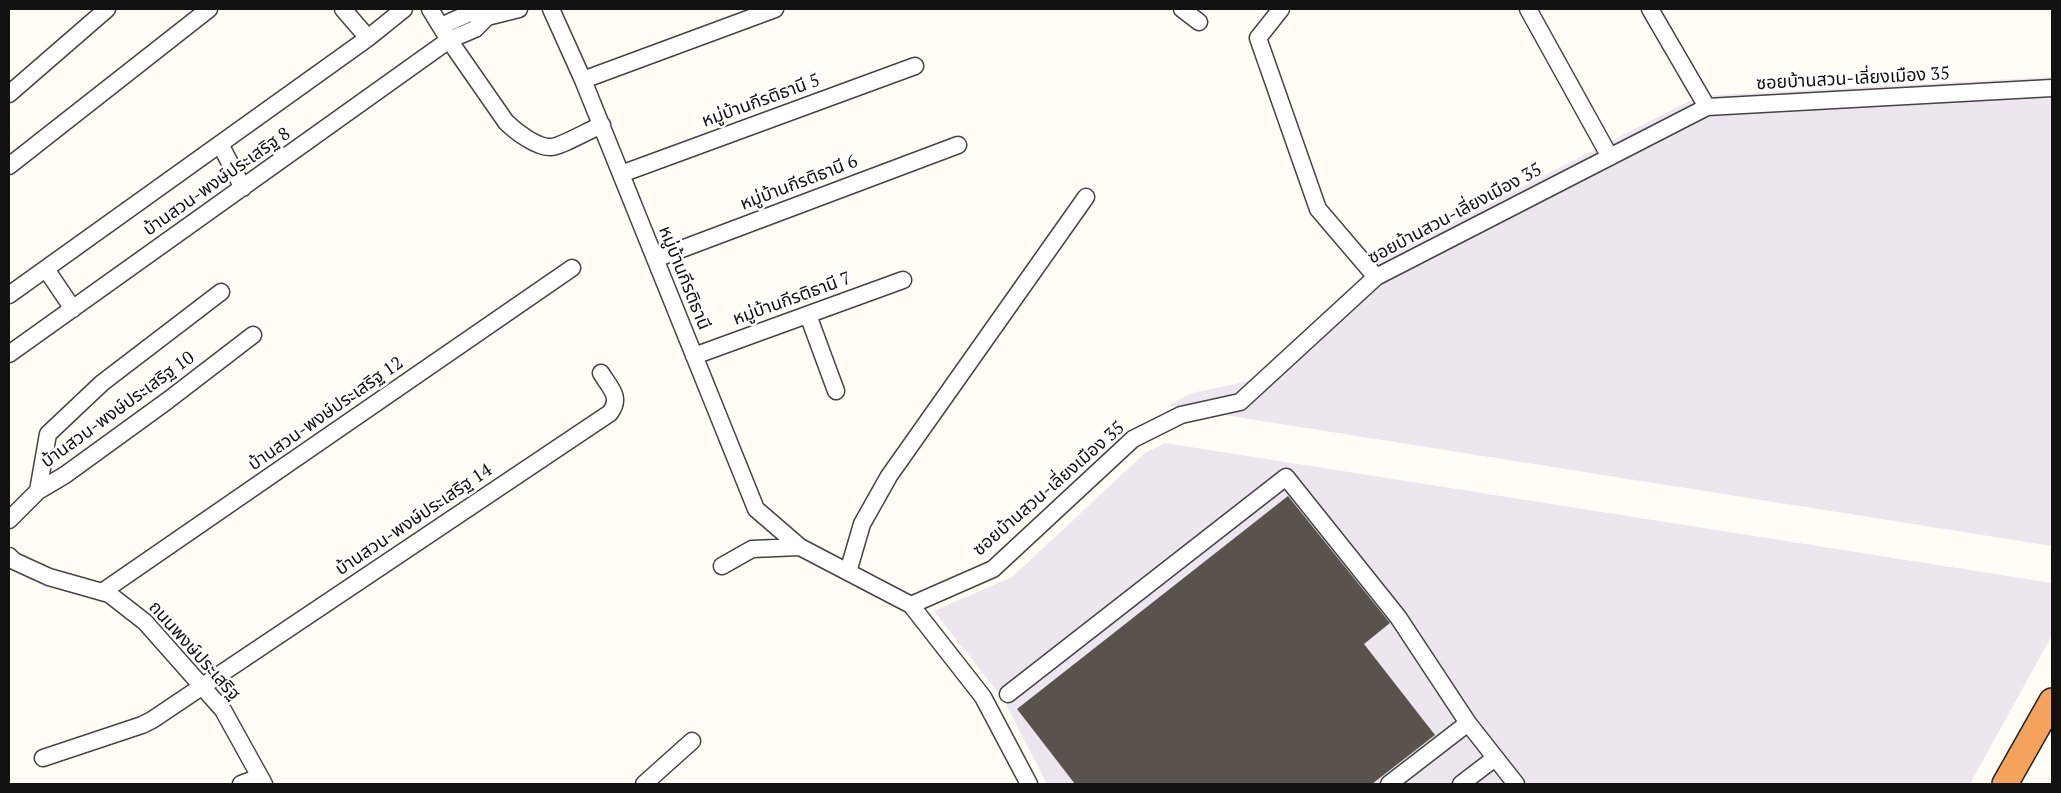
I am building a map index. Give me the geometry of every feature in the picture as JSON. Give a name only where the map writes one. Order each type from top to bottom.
[{"type":"highway","points":[[2005,784],[2052,701]]},
{"type":"street","points":[[9,94],[107,9]]},
{"type":"street","points":[[9,166],[209,9]]},
{"type":"street","points":[[343,9],[368,38]]},
{"type":"street","points":[[9,295],[368,38],[404,9]]},
{"type":"street","points":[[430,9],[506,122],[516,132],[542,145],[552,147],[602,125]]},
{"type":"street","points":[[445,33],[476,28],[485,13],[519,9]]},
{"type":"street","name":"หมู่บ้านกีรติธานี","points":[[552,9],[602,125],[756,509],[800,547],[911,605]]},
{"type":"street","points":[[583,80],[775,9]]},
{"type":"street","points":[[1182,9],[1199,22]]},
{"type":"street","points":[[1281,9],[1258,38],[1318,209],[1376,277]]},
{"type":"street","points":[[1528,9],[1610,157]]},
{"type":"street","points":[[1650,9],[1706,107]]},
{"type":"street","name":"บ้านสวน-พงษ์ประเสริฐ 8","points":[[9,354],[243,188],[445,33]]},
{"type":"street","name":"หมู่บ้านกีรติธานี 5","points":[[621,174],[915,66]]},
{"type":"street","name":"ซอยบ้านสวน-เลี่ยงเมือง 35","points":[[911,605],[993,569],[1132,439],[1181,415],[1240,402],[1376,277],[1706,107],[2052,88]]},
{"type":"street","points":[[220,144],[243,188]]},
{"type":"street","name":"หมู่บ้านกีรติธานี 6","points":[[655,259],[958,145]]},
{"type":"street","points":[[848,572],[862,524],[889,476],[1086,197]]},
{"type":"street","name":"บ้านสวน-พงษ์ประเสริฐ 12","points":[[102,592],[572,268]]},
{"type":"street","points":[[46,269],[73,309]]},
{"type":"street","name":"หมู่บ้านกีรติธานี 7","points":[[694,356],[903,280]]},
{"type":"street","points":[[38,491],[48,434],[102,383],[221,292]]},
{"type":"street","points":[[808,315],[836,391]]},
{"type":"street","name":"บ้านสวน-พงษ์ประเสริฐ 10","points":[[9,520],[38,491],[89,458],[253,335]]},
{"type":"street","name":"บ้านสวน-พงษ์ประเสริฐ 14","points":[[202,685],[610,413],[616,405],[616,397],[601,373]]},
{"type":"street","points":[[1008,694],[1286,477],[1398,617],[1468,723],[1516,784]]},
{"type":"street","points":[[722,566],[752,549],[800,547]]},
{"type":"street","name":"ถนนพงษ์ประเสริฐ","points":[[9,556],[14,561],[49,576],[109,594],[145,622],[223,710],[262,780]]},
{"type":"street","points":[[911,605],[983,697],[1029,784]]},
{"type":"street","points":[[43,758],[142,725],[202,685]]},
{"type":"street","points":[[1389,784],[1468,723]]},
{"type":"street","points":[[644,784],[692,741]]},
{"type":"street","points":[[1461,784],[1495,758]]},
{"type":"street","points":[[242,784],[262,780]]},
{"type":"shaded area","points":[[2052,77],[2052,546],[1167,406],[1192,393],[1249,381],[1380,260],[1699,96]]},
{"type":"shaded area","points":[[1165,443],[2052,583],[2052,635],[1970,784],[1047,784],[1003,699],[934,611],[1012,577],[1145,453]]},
{"type":"building","points":[[1288,496],[1390,623],[1364,644],[1435,735],[1372,784],[1075,784],[1017,709]]}]
